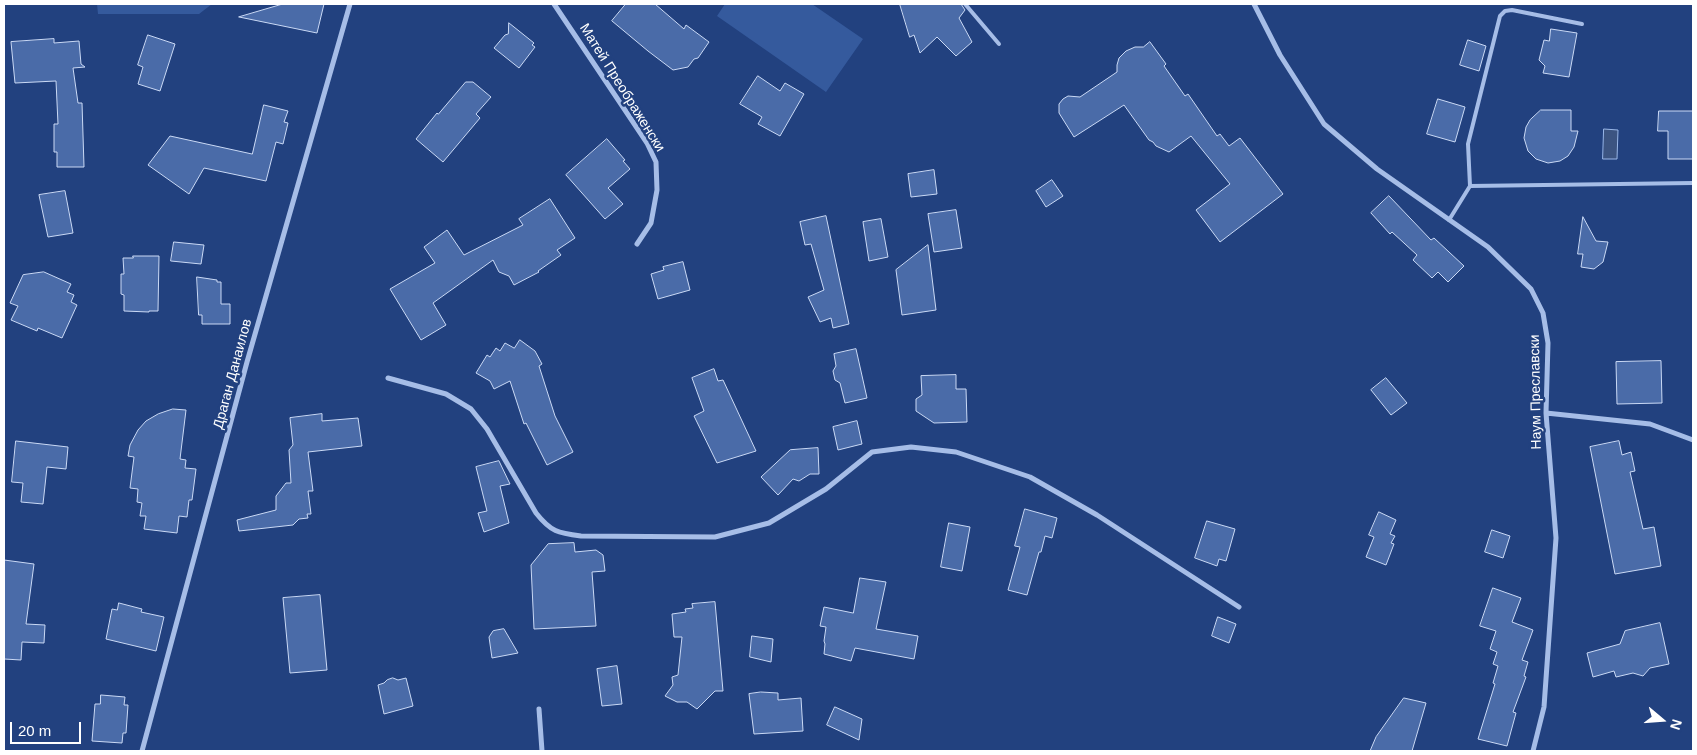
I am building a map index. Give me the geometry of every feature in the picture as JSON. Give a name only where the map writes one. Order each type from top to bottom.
[{"type":"street","name":"Драган Данаилов","points":[[142,751],[247,362],[350,4]]},
{"type":"street","name":"Матей Преображенски","points":[[554,4],[647,143],[656,162],[658,190],[651,222],[637,244]]},
{"type":"street","name":"Наум Преславски","points":[[1254,4],[1280,55],[1324,124],[1377,169],[1488,247],[1531,289],[1544,313],[1548,343],[1546,413],[1556,538],[1544,707],[1533,751]]},
{"type":"street","points":[[388,378],[446,394],[470,409],[487,428],[536,513],[546,525],[560,533],[581,536],[715,537],[769,523],[826,489],[872,452],[911,447],[956,452],[1030,477],[1097,515],[1239,607]]},
{"type":"street","points":[[1546,413],[1650,424],[1693,440]]},
{"type":"street","points":[[539,709],[542,751]]},
{"type":"lane","points":[[965,4],[999,44]]},
{"type":"lane","points":[[1449,220],[1470,186],[1468,144],[1500,16],[1506,11],[1512,10],[1582,24]]},
{"type":"lane","points":[[1470,186],[1693,183]]},
{"type":"shaded area","points":[[97,4],[212,4],[199,14],[98,14]]},
{"type":"shaded area","points":[[725,4],[812,4],[863,39],[826,92],[717,16]]},
{"type":"shaded area","points":[[1604,129],[1618,130],[1617,159],[1603,159]]},
{"type":"building","points":[[283,4],[324,4],[317,33],[239,17]]},
{"type":"building","points":[[626,4],[655,4],[684,29],[686,25],[709,42],[698,58],[694,59],[688,67],[673,70],[612,21]]},
{"type":"building","points":[[900,4],[961,4],[965,10],[959,18],[972,42],[956,56],[937,37],[920,53],[914,35],[910,37]]},
{"type":"building","points":[[509,23],[534,43],[532,45],[535,47],[519,68],[494,48],[508,34]]},
{"type":"building","points":[[1551,29],[1577,33],[1569,77],[1543,73],[1545,66],[1539,60],[1544,40],[1549,41]]},
{"type":"building","points":[[148,35],[175,44],[160,91],[138,84],[143,67],[138,65]]},
{"type":"building","points":[[54,39],[54,43],[79,41],[81,64],[85,67],[73,68],[78,103],[82,103],[84,167],[57,167],[57,152],[54,152],[54,124],[58,124],[56,81],[15,83],[11,42]]},
{"type":"building","points":[[1468,40],[1486,46],[1479,71],[1460,65]]},
{"type":"building","points":[[1150,42],[1185,96],[1188,94],[1217,136],[1220,134],[1229,146],[1240,138],[1283,194],[1220,242],[1196,210],[1230,184],[1191,136],[1169,152],[1156,146],[1149,140],[1124,105],[1074,137],[1059,113],[1059,104],[1063,99],[1068,96],[1080,97],[1117,72],[1119,58],[1126,51],[1135,47],[1143,47]]},
{"type":"building","points":[[758,76],[780,91],[785,83],[804,94],[780,136],[758,124],[762,117],[740,104]]},
{"type":"building","points":[[466,82],[473,82],[491,97],[476,114],[480,118],[443,162],[416,139]]},
{"type":"building","points":[[1438,99],[1465,107],[1455,142],[1427,134]]},
{"type":"building","points":[[264,105],[288,111],[284,122],[288,123],[283,144],[276,142],[266,181],[204,168],[189,194],[148,165],[170,136],[252,154]]},
{"type":"building","points":[[1541,110],[1571,110],[1571,131],[1578,131],[1574,147],[1568,156],[1560,161],[1548,163],[1536,159],[1528,151],[1524,138],[1526,127],[1530,120]]},
{"type":"building","points":[[1659,111],[1693,111],[1693,159],[1668,159],[1668,131],[1658,131]]},
{"type":"building","points":[[607,139],[625,160],[623,161],[630,169],[608,188],[623,204],[605,219],[566,175]]},
{"type":"building","points":[[934,170],[937,194],[911,197],[908,174]]},
{"type":"building","points":[[1052,180],[1063,196],[1046,207],[1036,191]]},
{"type":"building","points":[[65,191],[73,233],[48,237],[39,195]]},
{"type":"building","points":[[1389,196],[1431,240],[1434,238],[1464,266],[1448,282],[1438,272],[1432,278],[1413,260],[1417,255],[1392,232],[1390,234],[1371,213]]},
{"type":"building","points":[[550,199],[575,238],[557,250],[561,255],[539,272],[514,285],[509,276],[499,272],[493,260],[433,303],[446,325],[421,340],[390,289],[435,263],[424,247],[447,230],[464,255],[523,225],[519,219]]},
{"type":"building","points":[[956,210],[962,248],[934,252],[928,214]]},
{"type":"building","points":[[826,216],[849,324],[833,328],[831,318],[820,322],[808,297],[824,290],[811,244],[805,245],[800,222]]},
{"type":"building","points":[[1583,217],[1596,241],[1608,242],[1603,262],[1594,269],[1581,267],[1583,254],[1578,254]]},
{"type":"building","points":[[881,219],[888,257],[869,261],[863,222]]},
{"type":"building","points":[[174,242],[204,245],[201,264],[171,261]]},
{"type":"building","points":[[928,245],[936,310],[902,315],[896,270]]},
{"type":"building","points":[[133,256],[159,256],[158,311],[124,311],[124,295],[121,294],[121,274],[124,274],[123,258],[133,258]]},
{"type":"building","points":[[683,262],[690,290],[658,299],[651,274],[664,270],[663,267]]},
{"type":"building","points":[[44,272],[71,284],[67,292],[74,295],[71,302],[77,305],[62,338],[38,328],[37,331],[11,320],[18,306],[10,303],[23,275]]},
{"type":"building","points":[[197,277],[221,282],[221,304],[230,304],[230,324],[202,324],[202,315],[199,315]]},
{"type":"building","points":[[520,340],[535,351],[542,364],[539,366],[555,416],[573,452],[547,465],[526,423],[524,424],[510,381],[494,389],[490,381],[476,373],[487,355],[490,357],[496,348],[500,351],[505,343],[514,348]]},
{"type":"building","points":[[856,349],[867,398],[845,403],[840,383],[835,380],[833,371],[836,366],[834,354]]},
{"type":"building","points":[[1661,361],[1662,403],[1617,404],[1616,362]]},
{"type":"building","points":[[714,369],[718,381],[723,380],[756,451],[717,463],[694,416],[704,411],[692,378]]},
{"type":"building","points":[[956,375],[956,389],[966,389],[967,422],[934,423],[916,411],[916,399],[922,395],[921,376]]},
{"type":"building","points":[[1386,378],[1407,403],[1391,415],[1371,390]]},
{"type":"building","points":[[173,409],[186,410],[180,459],[186,460],[185,468],[196,469],[192,500],[189,500],[187,517],[179,516],[177,533],[144,529],[146,516],[140,516],[142,503],[137,502],[138,489],[130,488],[134,457],[128,456],[130,445],[138,430],[146,421],[158,414]]},
{"type":"building","points":[[322,414],[322,421],[358,418],[362,446],[308,452],[313,491],[308,491],[311,514],[307,514],[308,518],[299,519],[293,525],[239,531],[237,520],[276,510],[276,496],[286,483],[291,483],[289,450],[293,445],[290,418]]},
{"type":"building","points":[[857,421],[862,444],[838,450],[833,427]]},
{"type":"building","points":[[16,441],[68,447],[66,469],[47,467],[43,504],[21,502],[23,483],[12,482]]},
{"type":"building","points":[[1619,441],[1622,455],[1631,452],[1635,471],[1630,472],[1643,529],[1654,527],[1661,566],[1615,574],[1590,447]]},
{"type":"building","points":[[818,448],[819,474],[810,474],[799,481],[793,479],[778,495],[761,477],[790,450]]},
{"type":"building","points":[[499,461],[510,484],[500,486],[509,523],[484,532],[478,513],[487,511],[476,467]]},
{"type":"building","points":[[1025,509],[1057,518],[1052,538],[1045,536],[1027,595],[1008,590],[1020,547],[1015,546]]},
{"type":"building","points":[[1379,512],[1396,520],[1390,534],[1395,536],[1391,543],[1394,544],[1386,565],[1366,557],[1374,537],[1369,535]]},
{"type":"building","points":[[1207,521],[1235,529],[1226,561],[1219,559],[1217,566],[1195,558]]},
{"type":"building","points":[[949,523],[970,527],[962,571],[941,567]]},
{"type":"building","points":[[1492,530],[1510,536],[1503,558],[1485,552]]},
{"type":"building","points":[[574,543],[575,552],[596,550],[603,555],[605,571],[592,572],[596,626],[534,629],[531,565],[548,544]]},
{"type":"building","points":[[4,560],[34,564],[26,624],[45,625],[44,643],[22,642],[21,660],[4,659]]},
{"type":"building","points":[[860,578],[886,582],[876,629],[918,636],[914,659],[855,648],[851,661],[824,654],[826,627],[820,626],[824,607],[853,613]]},
{"type":"building","points":[[1493,588],[1521,598],[1512,622],[1533,630],[1522,660],[1528,662],[1524,676],[1526,677],[1513,712],[1516,713],[1507,746],[1478,739],[1495,684],[1493,683],[1498,666],[1493,664],[1497,652],[1490,649],[1496,631],[1480,626]]},
{"type":"building","points":[[320,595],[327,670],[290,673],[283,598]]},
{"type":"building","points":[[715,602],[723,691],[715,691],[697,709],[687,702],[677,702],[665,696],[673,685],[672,677],[678,675],[682,637],[674,637],[672,614],[686,612],[685,609],[693,608],[692,604]]},
{"type":"building","points":[[119,603],[142,609],[141,612],[164,617],[156,651],[106,639],[112,609],[117,610]]},
{"type":"building","points":[[1218,617],[1236,624],[1229,643],[1212,636]]},
{"type":"building","points":[[1660,623],[1669,664],[1650,668],[1643,676],[1633,673],[1616,677],[1614,671],[1593,677],[1587,653],[1620,644],[1625,631]]},
{"type":"building","points":[[504,629],[518,653],[492,658],[489,637],[493,631]]},
{"type":"building","points":[[752,636],[773,639],[771,662],[750,657]]},
{"type":"building","points":[[617,666],[622,704],[602,706],[597,669]]},
{"type":"building","points":[[393,678],[398,680],[406,678],[413,706],[384,714],[378,685]]},
{"type":"building","points":[[761,692],[778,693],[778,700],[801,698],[803,731],[754,734],[749,694]]},
{"type":"building","points":[[101,695],[125,697],[124,705],[128,705],[126,733],[123,733],[122,743],[92,741],[95,704],[100,704]]},
{"type":"building","points":[[1404,698],[1426,703],[1412,751],[1370,751],[1376,737]]},
{"type":"building","points":[[835,707],[862,719],[859,740],[827,725]]}]
